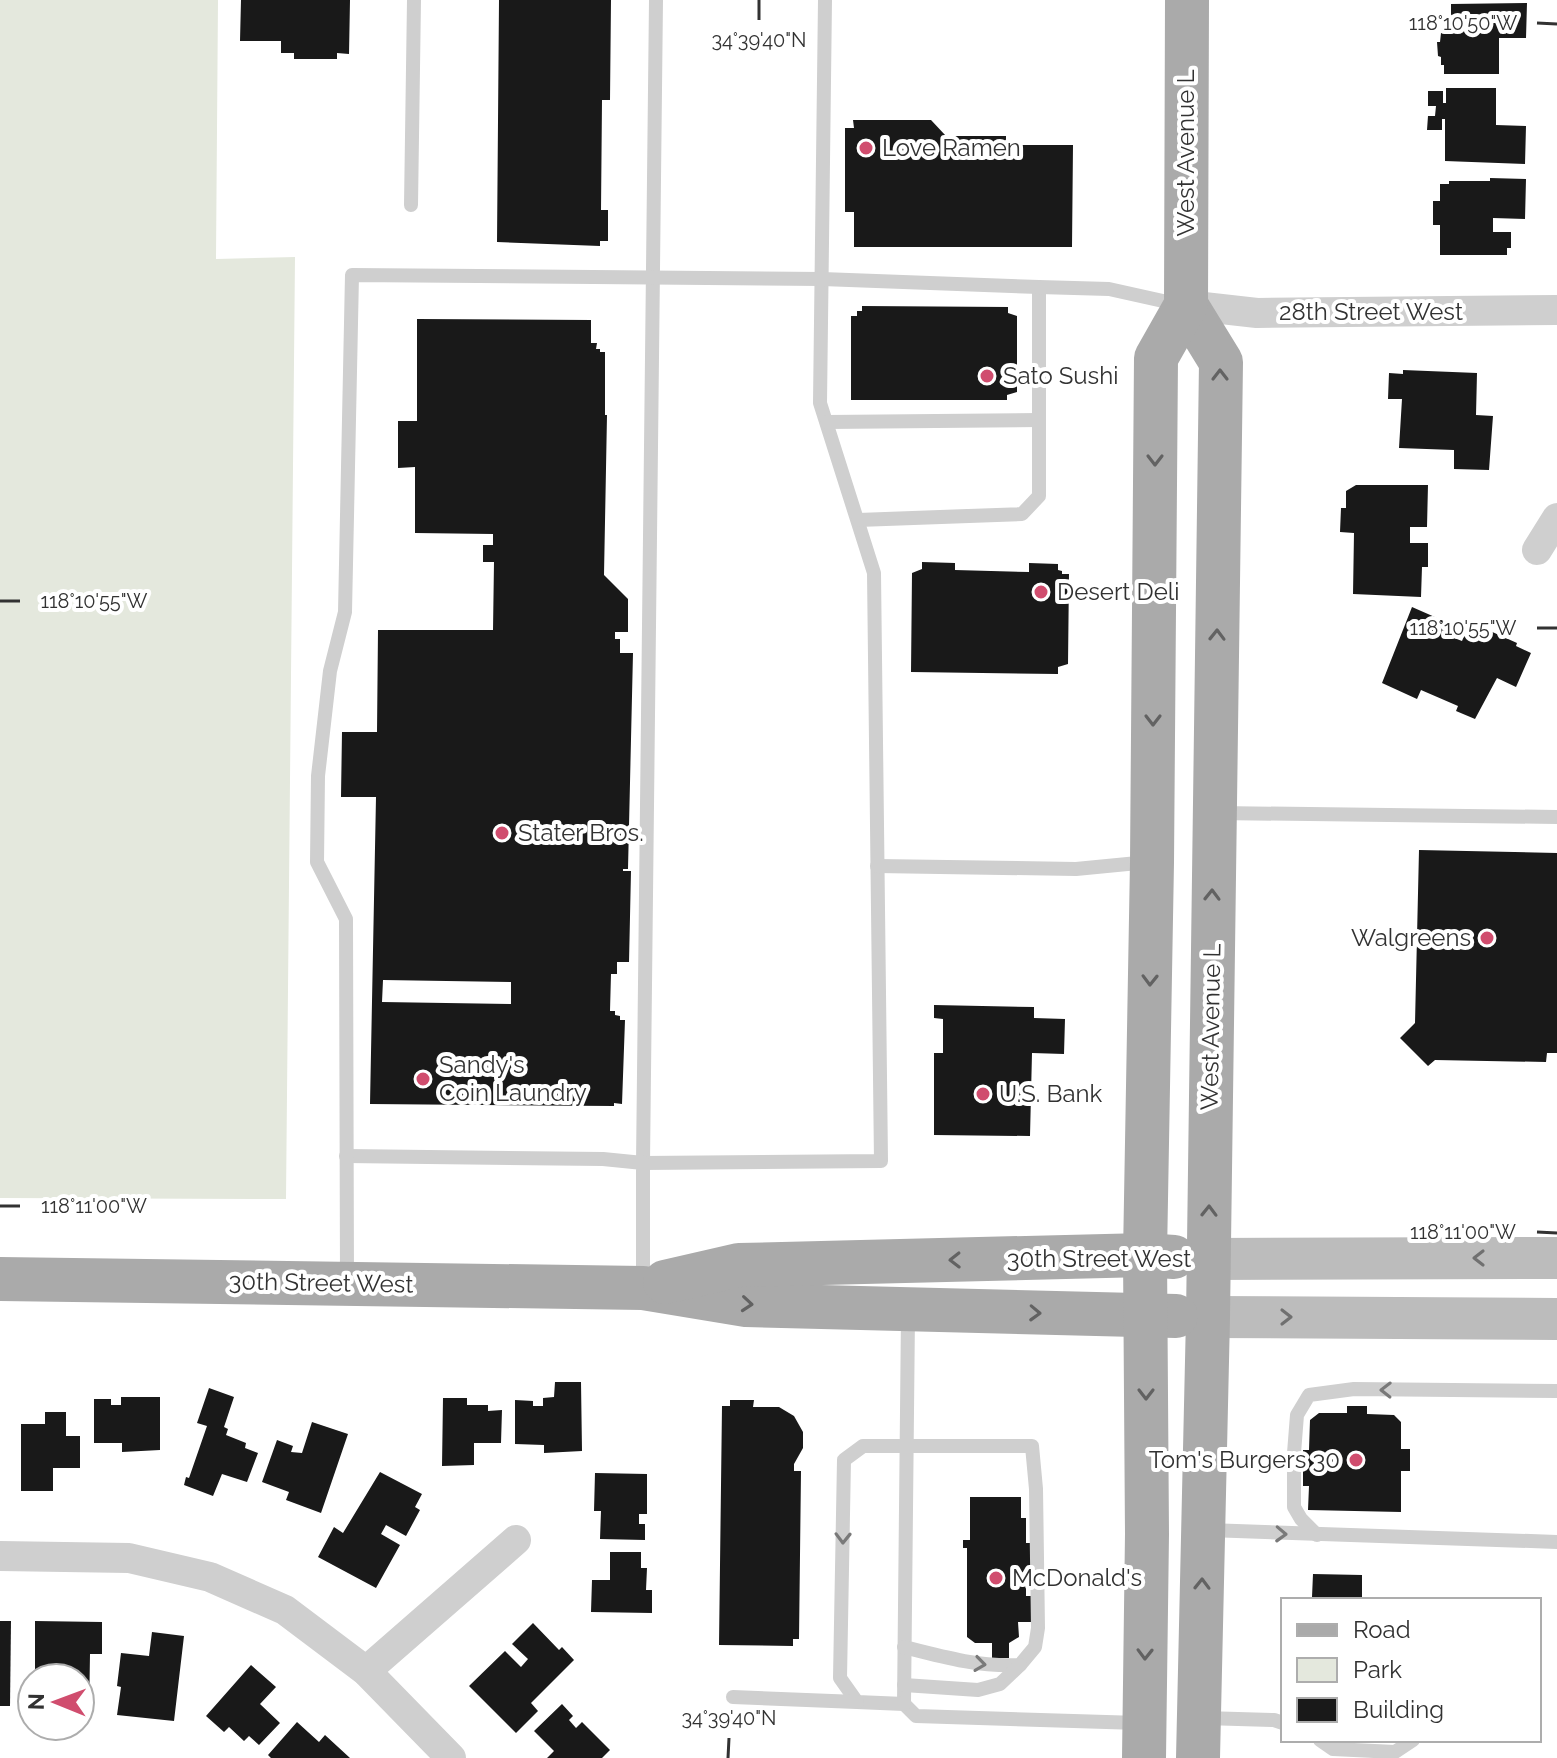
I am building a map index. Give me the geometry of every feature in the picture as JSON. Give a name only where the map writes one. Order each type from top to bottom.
[{"type":"main road","name":"West Avenue L","points":[[1144,1741],[1145,1255],[1156,358],[1186,305],[1187,0]]},
{"type":"main road","name":"West Avenue L","points":[[1186,305],[1221,362],[1199,1738]]},
{"type":"main road","name":"30th Street West","points":[[643,1288],[739,1265],[1145,1255],[1208,1259],[1557,1258]]},
{"type":"main road","name":"30th Street West","points":[[0,1279],[643,1288],[746,1305],[1145,1316],[1557,1319]]},
{"type":"street","name":"28th Street West","points":[[1186,305],[1257,313],[1557,310]]},
{"type":"street","points":[[1537,550],[1557,518]]},
{"type":"street","points":[[366,1671],[516,1540]]},
{"type":"street","points":[[0,1556],[129,1558],[210,1577],[285,1610],[366,1671],[451,1758]]},
{"type":"lane","points":[[411,205],[414,0]]},
{"type":"lane","points":[[643,1288],[656,0]]},
{"type":"lane","points":[[346,1156],[603,1159],[643,1163],[881,1161],[874,573],[820,403],[825,0]]},
{"type":"lane","points":[[347,1284],[346,919],[317,862],[318,776],[330,671],[345,612],[352,275],[822,279],[1109,289],[1186,305]]},
{"type":"lane","points":[[858,520],[1022,514],[1039,496],[1039,287]]},
{"type":"lane","points":[[827,422],[1039,420]]},
{"type":"lane","points":[[1214,813],[1557,817]]},
{"type":"lane","points":[[877,866],[1076,869],[1152,862]]},
{"type":"lane","points":[[904,1704],[908,1309]]},
{"type":"lane","points":[[1317,1535],[1294,1507],[1297,1415],[1309,1395],[1354,1389],[1557,1391]]},
{"type":"lane","points":[[857,1702],[840,1678],[844,1460],[863,1446],[1032,1446],[1036,1489],[1038,1628],[1035,1647],[1000,1684],[978,1690],[904,1685]]},
{"type":"lane","points":[[1203,1530],[1557,1542]]},
{"type":"lane","points":[[904,1647],[958,1661],[993,1666],[1020,1665]]},
{"type":"lane","points":[[733,1697],[904,1704],[916,1716],[1144,1741]]},
{"type":"lane","points":[[1199,1738],[1274,1720],[1281,1722]]},
{"type":"lane","points":[[1323,1742],[1333,1749],[1395,1752],[1410,1742]]},
{"type":"green space","points":[[0,0],[218,0],[216,259],[295,257],[286,1199],[0,1198]]},
{"type":"building","points":[[241,0],[350,0],[349,54],[337,53],[337,59],[294,59],[294,53],[281,53],[281,41],[240,41]]},
{"type":"building","points":[[499,0],[611,0],[610,100],[602,100],[601,210],[608,210],[608,241],[600,241],[600,246],[497,242]]},
{"type":"building","points":[[1527,3],[1526,38],[1499,38],[1499,74],[1444,74],[1437,42],[1440,42],[1441,33],[1451,33],[1451,4]]},
{"type":"building","points":[[1446,88],[1496,88],[1496,125],[1526,126],[1525,164],[1445,161],[1445,119],[1442,119],[1442,130],[1427,130],[1428,116],[1435,116],[1436,106],[1428,106],[1428,91],[1443,91],[1443,103],[1446,103]]},
{"type":"building","points":[[853,120],[931,120],[946,136],[1006,136],[1006,145],[1073,145],[1072,247],[854,247],[854,212],[845,212],[845,128],[854,128]]},
{"type":"building","points":[[1490,178],[1526,179],[1525,219],[1493,218],[1493,232],[1511,232],[1511,248],[1507,248],[1507,255],[1440,255],[1440,225],[1433,225],[1433,201],[1440,201],[1440,184],[1449,184],[1449,181],[1490,181]]},
{"type":"building","points":[[862,306],[1008,307],[1008,313],[1017,316],[1017,392],[1007,395],[1007,400],[851,400],[851,316],[857,316]]},
{"type":"building","points":[[417,319],[591,320],[591,343],[597,343],[596,349],[605,352],[604,575],[628,599],[628,632],[615,632],[615,639],[620,639],[620,653],[633,653],[628,869],[623,869],[631,871],[629,962],[617,962],[617,974],[611,974],[610,1011],[615,1011],[620,1020],[625,1020],[622,1104],[370,1104],[376,797],[341,797],[342,732],[377,732],[378,630],[493,630],[494,562],[483,562],[483,545],[493,545],[493,534],[415,533],[415,467],[398,468],[398,421],[417,421]],"holes":[[[383,980],[511,982],[511,1004],[382,1002]]]},
{"type":"building","points":[[1403,370],[1477,373],[1476,415],[1493,416],[1489,470],[1454,469],[1454,450],[1399,448],[1402,399],[1388,399],[1389,373],[1403,374]]},
{"type":"building","points":[[1356,485],[1428,485],[1427,527],[1410,527],[1410,543],[1428,543],[1428,567],[1422,567],[1421,597],[1353,594],[1354,533],[1340,532],[1341,508],[1346,508],[1346,491]]},
{"type":"building","points":[[922,562],[955,563],[955,570],[1029,572],[1029,563],[1058,564],[1062,574],[1069,574],[1068,664],[1058,667],[1058,674],[911,672],[912,573],[922,569]]},
{"type":"building","points":[[1412,607],[1453,625],[1449,636],[1462,641],[1470,622],[1517,643],[1516,646],[1531,653],[1516,687],[1497,678],[1475,719],[1456,711],[1458,706],[1421,690],[1417,699],[1382,683]]},
{"type":"building","name":"Walgreens","points":[[1419,850],[1557,853],[1557,1053],[1547,1053],[1546,1062],[1435,1060],[1428,1066],[1400,1038],[1415,1023]]},
{"type":"building","name":"U.S. Bank","points":[[934,1005],[1034,1007],[1034,1018],[1065,1019],[1064,1054],[1032,1053],[1030,1136],[934,1135],[934,1053],[943,1053],[943,1019],[934,1018]]},
{"type":"building","points":[[555,1382],[581,1382],[582,1451],[544,1453],[544,1445],[515,1444],[515,1400],[533,1401],[533,1406],[543,1406],[543,1398],[554,1397]]},
{"type":"building","points":[[209,1388],[234,1397],[224,1427],[228,1429],[226,1435],[246,1443],[245,1448],[258,1453],[247,1482],[222,1474],[213,1496],[184,1485],[207,1426],[197,1423]]},
{"type":"building","points":[[121,1397],[160,1397],[160,1450],[122,1452],[122,1443],[94,1443],[94,1399],[111,1399],[111,1405],[121,1405]]},
{"type":"building","points":[[443,1398],[467,1398],[467,1405],[488,1405],[488,1411],[502,1410],[501,1443],[474,1443],[474,1465],[442,1466]]},
{"type":"building","points":[[730,1400],[754,1400],[753,1407],[779,1407],[794,1416],[803,1432],[803,1448],[794,1464],[794,1471],[801,1471],[799,1639],[793,1639],[793,1646],[719,1645],[722,1406],[730,1406]]},
{"type":"building","name":"Tom's Burgers 30","points":[[1347,1406],[1367,1406],[1367,1414],[1394,1415],[1401,1422],[1401,1449],[1410,1449],[1410,1471],[1401,1471],[1401,1512],[1308,1510],[1309,1486],[1303,1486],[1303,1450],[1309,1450],[1310,1420],[1319,1413],[1347,1413]]},
{"type":"building","points":[[45,1412],[66,1412],[66,1436],[80,1436],[80,1468],[53,1468],[53,1491],[21,1491],[21,1424],[45,1424]]},
{"type":"building","points":[[312,1422],[348,1434],[321,1513],[286,1500],[289,1492],[262,1482],[277,1440],[293,1446],[291,1452],[302,1453]]},
{"type":"building","points":[[380,1472],[422,1494],[415,1507],[420,1510],[406,1536],[386,1525],[381,1534],[400,1545],[376,1588],[318,1557],[334,1527],[343,1533]]},
{"type":"building","points":[[595,1473],[647,1474],[647,1514],[639,1514],[639,1524],[645,1524],[645,1540],[600,1539],[601,1511],[594,1511]]},
{"type":"building","name":"McDonald's","points":[[970,1497],[1021,1497],[1021,1518],[1026,1518],[1026,1543],[1034,1543],[1034,1569],[1026,1569],[1026,1596],[1034,1596],[1034,1622],[1018,1622],[1019,1637],[1009,1643],[1009,1658],[992,1658],[992,1643],[975,1643],[967,1637],[967,1548],[963,1548],[963,1540],[970,1540]]},
{"type":"building","points":[[610,1552],[641,1552],[641,1568],[647,1568],[646,1590],[652,1590],[652,1613],[591,1612],[592,1580],[610,1580]]},
{"type":"building","points":[[1313,1574],[1362,1575],[1362,1598],[1298,1598],[1312,1597]]},
{"type":"building","points":[[0,1621],[11,1621],[10,1706],[0,1706]]},
{"type":"building","points":[[35,1621],[102,1622],[102,1654],[90,1654],[90,1662],[35,1662]]},
{"type":"building","points":[[533,1623],[559,1650],[562,1647],[574,1660],[531,1703],[538,1711],[516,1733],[469,1686],[505,1651],[521,1667],[528,1659],[512,1644]]},
{"type":"building","points":[[152,1632],[184,1636],[174,1721],[117,1715],[121,1653],[149,1656]]},
{"type":"building","points":[[251,1665],[276,1687],[260,1704],[280,1723],[259,1745],[249,1736],[244,1741],[229,1727],[224,1732],[206,1716]]},
{"type":"building","points":[[562,1704],[573,1716],[569,1720],[576,1728],[582,1722],[610,1750],[602,1758],[547,1758],[554,1751],[534,1731]]},
{"type":"building","points":[[297,1722],[319,1742],[325,1735],[350,1758],[271,1758],[268,1755]]},
{"type":"place","name":"Love Ramen","points":[[866,148]]},
{"type":"place","name":"Sato Sushi","points":[[987,376]]},
{"type":"place","name":"Desert Deli","points":[[1041,592]]},
{"type":"place","name":"Stater Bros.","points":[[502,833]]},
{"type":"place","name":"Walgreens","points":[[1487,938]]},
{"type":"place","name":"Sandy's Coin Laundry","points":[[423,1079]]},
{"type":"place","name":"U.S. Bank","points":[[983,1094]]},
{"type":"place","name":"Tom's Burgers 30","points":[[1356,1460]]},
{"type":"place","name":"McDonald's","points":[[996,1578]]}]
